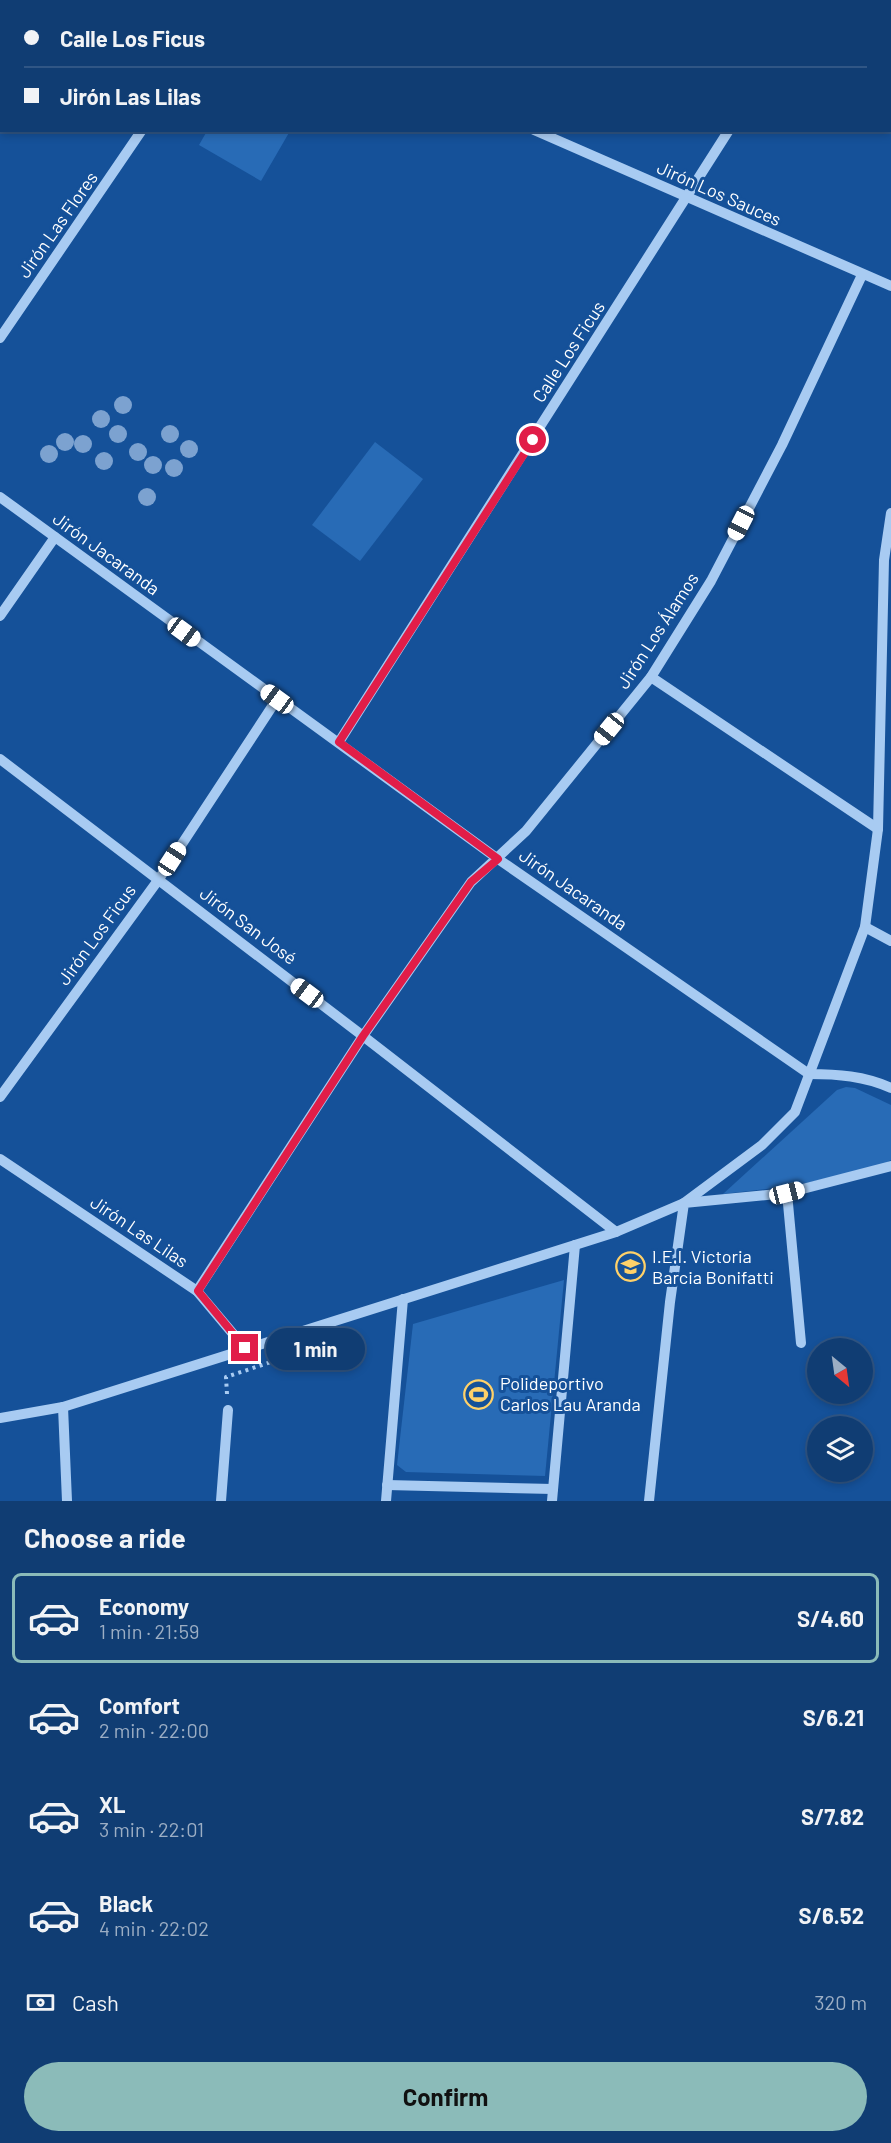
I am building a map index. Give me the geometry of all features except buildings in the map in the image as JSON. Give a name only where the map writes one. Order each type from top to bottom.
[{"type":"street","name":"Jirón Las Flores","points":[[0,338],[141,132]]},
{"type":"street","name":"Jirón Los Sauces","points":[[539,132],[891,286]]},
{"type":"street","name":"Calle Los Ficus","points":[[339,742],[688,198],[728,132]]},
{"type":"street","name":"Jirón Los Álamos","points":[[198,1291],[363,1036],[471,882],[526,831],[651,677],[711,581],[782,445],[862,275]]},
{"type":"street","name":"Jirón Jacaranda","points":[[0,497],[498,859],[809,1074]]},
{"type":"street","points":[[0,1418],[63,1407],[616,1232],[684,1203],[762,1145],[795,1112],[865,927],[878,829],[884,560],[891,513]]},
{"type":"street","points":[[0,616],[54,537]]},
{"type":"street","points":[[651,677],[878,829]]},
{"type":"street","name":"Jirón Los Ficus","points":[[0,1097],[159,879],[277,699]]},
{"type":"street","name":"Jirón San José","points":[[0,759],[616,1232]]},
{"type":"street","points":[[865,927],[891,941]]},
{"type":"street","points":[[809,1074],[839,1074],[881,1083],[891,1088]]},
{"type":"street","name":"Jirón Las Lilas","points":[[0,1159],[198,1291],[245,1348]]},
{"type":"street","points":[[684,1203],[787,1193],[891,1166]]},
{"type":"street","points":[[787,1193],[801,1343]]},
{"type":"street","points":[[649,1501],[670,1302],[684,1203]]},
{"type":"street","points":[[552,1501],[575,1245]]},
{"type":"street","points":[[386,1501],[403,1299]]},
{"type":"street","points":[[63,1407],[67,1501]]},
{"type":"street","points":[[221,1501],[228,1410]]},
{"type":"street","points":[[387,1485],[553,1489]]},
{"type":"path","points":[[228,1410],[226,1377],[286,1357]]},
{"type":"shaded area","points":[[206,132],[289,132],[261,181],[199,145]]},
{"type":"shaded area","points":[[375,442],[423,479],[360,561],[312,525]]},
{"type":"shaded area","points":[[846,1087],[855,1088],[891,1105],[891,1160],[881,1166],[793,1186],[723,1194],[837,1090]]},
{"type":"shaded area","name":"Polideportivo Carlos Lau Aranda","points":[[564,1280],[545,1476],[406,1472],[397,1465],[413,1324]]},
{"type":"place","name":"I.E.I. Victoria Barcia Bonifatti","points":[[631,1267]]},
{"type":"place","name":"Polideportivo Carlos Lau Aranda","points":[[479,1394]]},
{"type":"route","points":[[245,1348],[198,1291],[363,1036],[471,882],[498,859],[339,742],[533,440]]}]
